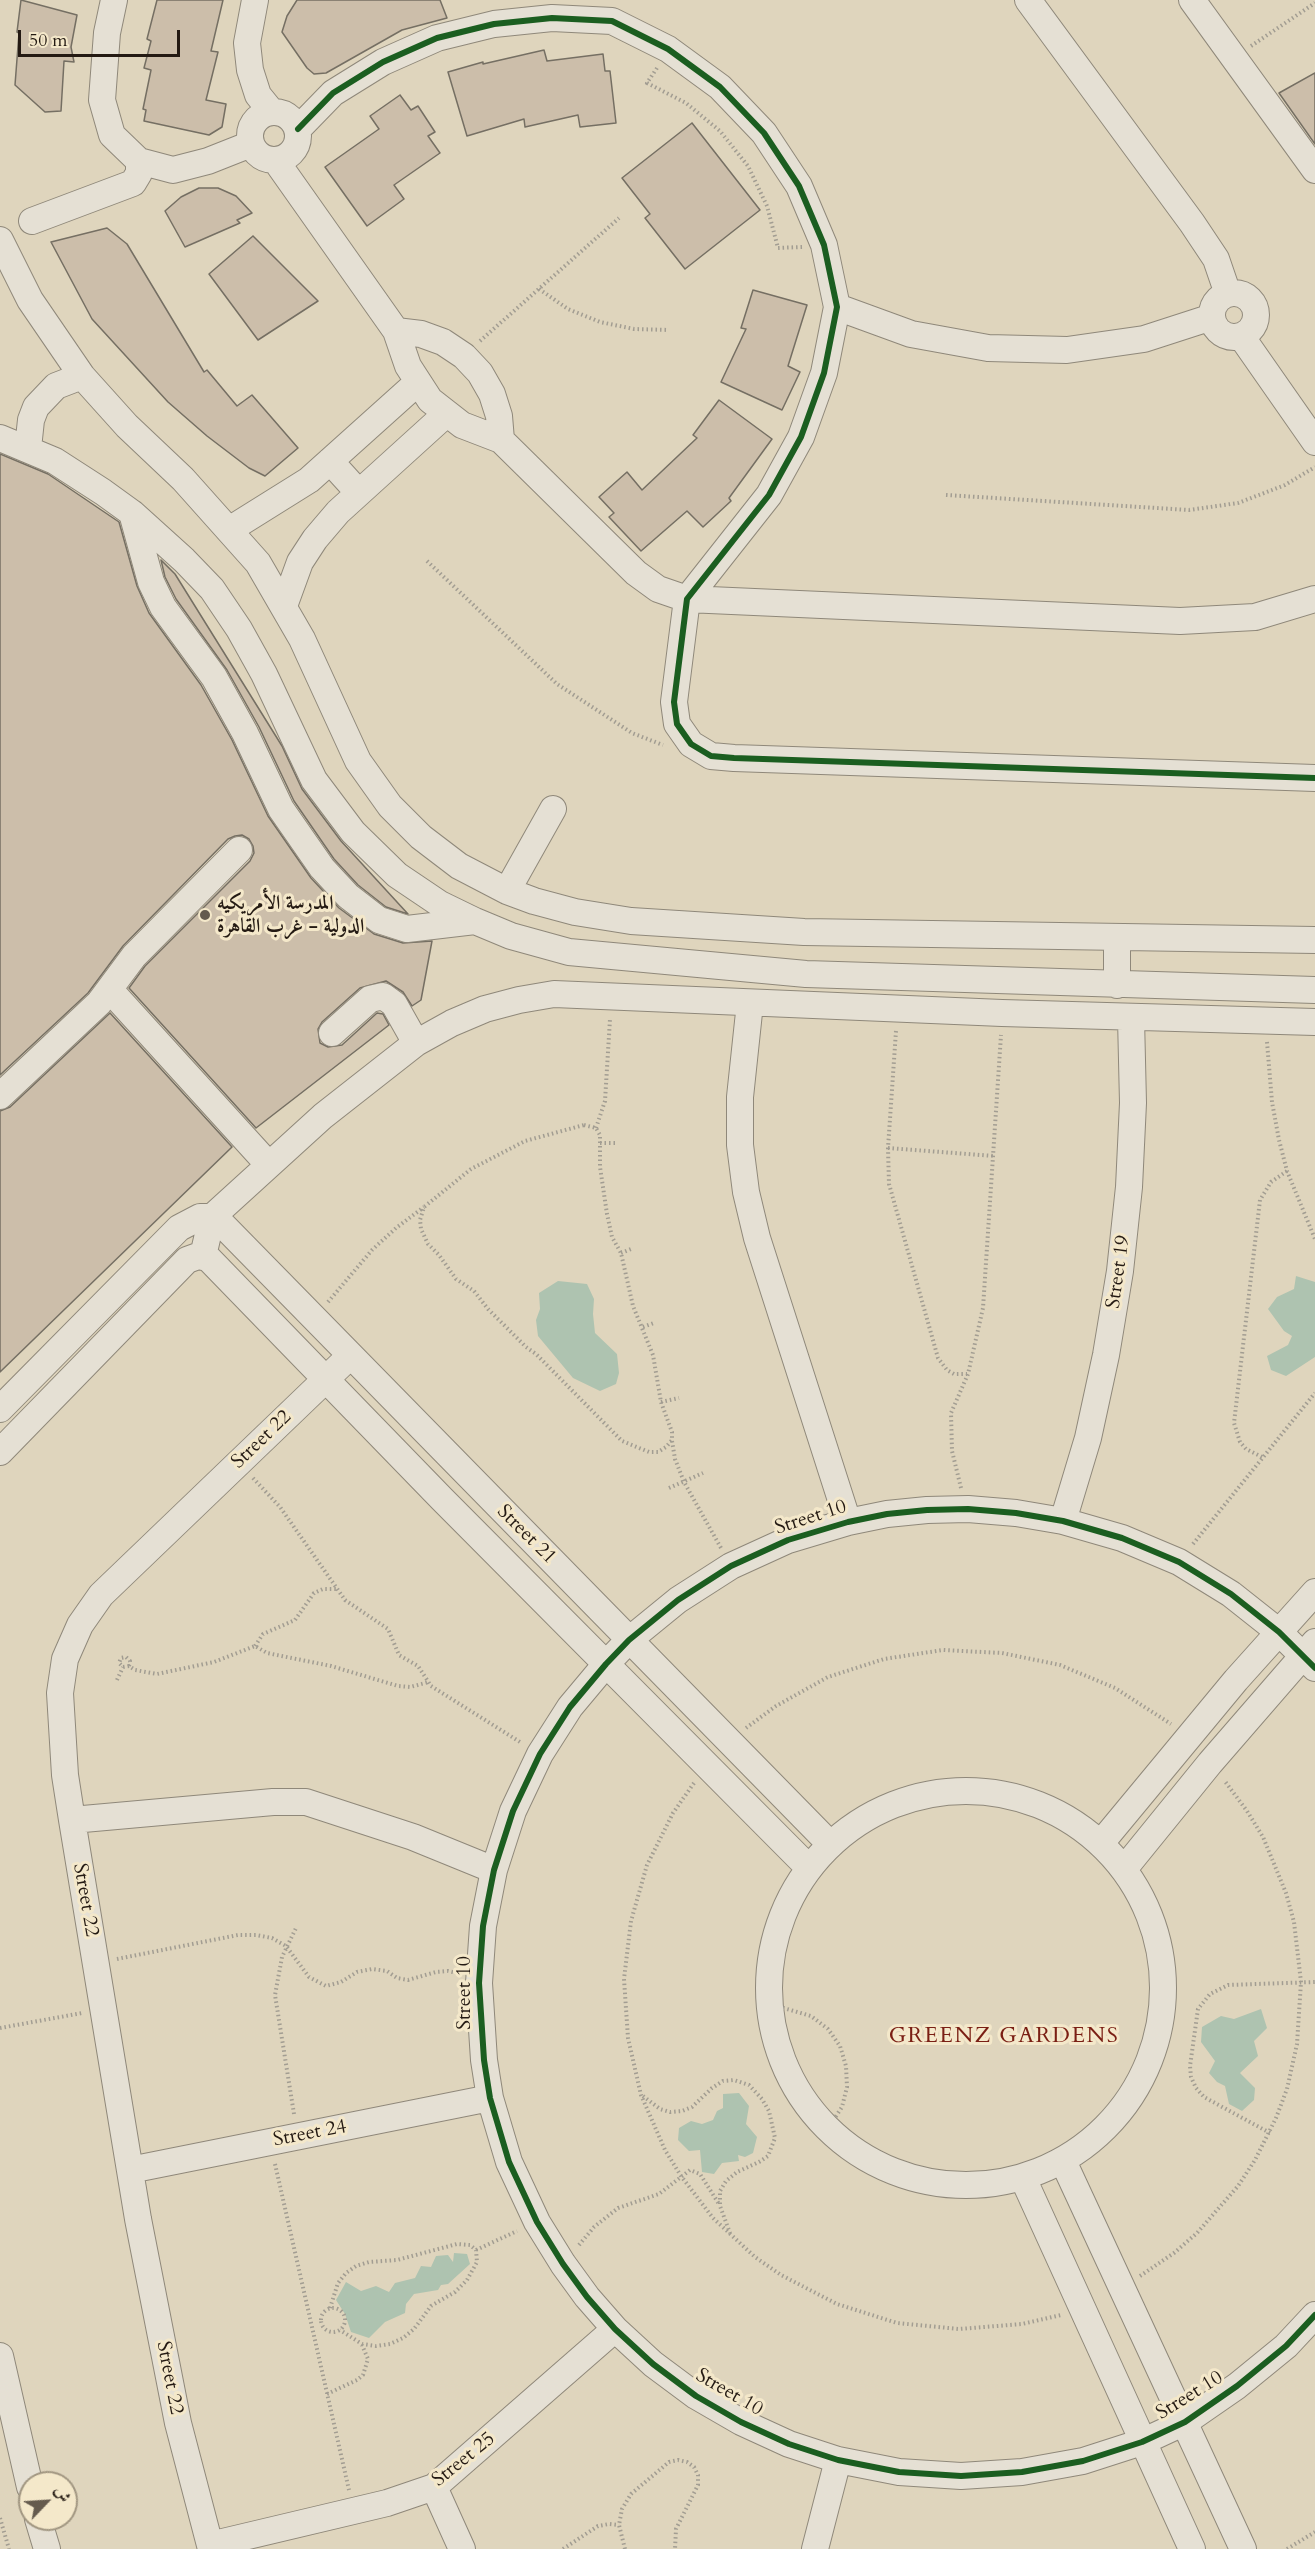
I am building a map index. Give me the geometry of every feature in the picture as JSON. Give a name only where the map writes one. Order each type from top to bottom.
[{"type":"street","points":[[114,0],[107,33],[102,100],[112,135],[139,161],[173,170],[208,161],[251,144]]},
{"type":"street","points":[[255,0],[247,44],[250,70],[258,95],[271,111]]},
{"type":"street","points":[[1028,0],[1198,232],[1216,259],[1228,294]]},
{"type":"street","points":[[1192,0],[1315,170]]},
{"type":"street","points":[[298,129],[333,93],[383,62],[437,38],[494,24],[609,11],[668,49],[720,87],[764,133],[799,186],[824,245],[837,307],[824,373],[801,437],[769,495],[687,599],[674,702],[677,724],[691,744],[711,756],[734,758],[1315,778]]},
{"type":"street","points":[[271,111],[282,112],[292,119],[298,129],[299,140],[295,150],[287,157],[276,160],[266,159],[257,153],[251,144],[250,134],[253,123],[260,115],[271,111]]},
{"type":"street","points":[[276,160],[396,331],[408,366],[430,400],[446,414],[481,434],[501,440],[636,573],[658,588],[687,599],[1180,621],[1255,617],[1315,599]]},
{"type":"street","points":[[32,221],[133,183],[139,173],[139,161]]},
{"type":"street","points":[[0,240],[30,300],[82,376],[127,426],[183,479],[258,563],[302,639],[358,761],[390,806],[421,837],[459,866],[507,891],[575,912],[642,921],[804,932],[1315,940]]},
{"type":"street","points":[[1239,293],[1249,298],[1255,308],[1256,320],[1251,330],[1241,336],[1228,336],[1223,333],[1218,329],[1212,317],[1219,299],[1228,294],[1239,293]]},
{"type":"street","points":[[837,307],[911,334],[988,348],[1066,350],[1144,339],[1212,317]]},
{"type":"street","points":[[396,331],[443,342],[464,356],[480,373],[492,394],[499,416],[501,440]]},
{"type":"street","points":[[1241,336],[1315,442]]},
{"type":"street","points":[[28,448],[29,427],[36,407],[56,386],[82,376]]},
{"type":"street","points":[[229,530],[309,480],[417,383]]},
{"type":"street","points":[[284,606],[300,562],[315,539],[359,493],[446,414]]},
{"type":"street","points":[[0,438],[55,461],[104,492],[132,513],[184,560],[212,590],[239,629],[264,674],[314,780],[353,832],[397,875],[440,904],[475,921],[511,936],[569,952],[806,974],[1315,990]]},
{"type":"street","points":[[330,461],[359,493]]},
{"type":"street","points":[[132,513],[148,572],[163,607],[214,677],[245,733],[281,809],[322,868],[348,896],[378,920],[407,929],[475,921]]},
{"type":"street","points":[[507,891],[553,809]]},
{"type":"street","points":[[0,1096],[85,1017],[110,990],[134,956],[239,850]]},
{"type":"street","points":[[1117,937],[1118,985]]},
{"type":"street","points":[[110,990],[268,1164]]},
{"type":"street","points":[[0,1452],[188,1260],[209,1261],[218,1221],[268,1164],[323,1116],[416,1043],[452,1023],[485,1009],[554,994],[1131,1018],[1315,1022]]},
{"type":"street","points":[[332,1033],[370,999],[383,996],[394,1004],[416,1043]]},
{"type":"street","points":[[750,1003],[740,1097],[740,1145],[746,1192],[767,1271],[848,1522]]},
{"type":"street","name":"Street 19","points":[[1063,1521],[1090,1427],[1106,1355],[1120,1271],[1129,1187],[1133,1102],[1131,1018]]},
{"type":"street","points":[[0,1409],[179,1228],[200,1217],[218,1221]]},
{"type":"street","name":"Street 21","points":[[218,1221],[830,1844]]},
{"type":"street","name":"Street 21","points":[[209,1261],[808,1867]]},
{"type":"street","name":"Street 22","points":[[211,2547],[178,2423],[130,2170],[65,1775],[60,1693],[65,1659],[76,1634],[101,1595],[350,1356]]},
{"type":"street","name":"Street 10","points":[[1311,1655],[1231,1594],[1179,1562],[1122,1538],[1063,1521],[1016,1513],[968,1509],[887,1514],[848,1522],[788,1540],[731,1566],[678,1600],[629,1640],[570,1707],[540,1754],[513,1811],[494,1870],[483,1926],[478,1983],[479,2022],[490,2098],[509,2162],[537,2222],[563,2264],[587,2297],[615,2329],[653,2364],[741,2422],[789,2444],[838,2460],[899,2472],[961,2476],[1022,2472],[1083,2461],[1142,2442],[1185,2422],[1237,2386],[1286,2346],[1315,2315]]},
{"type":"street","points":[[1101,1843],[1188,1738],[1315,1592]]},
{"type":"street","points":[[1124,1869],[1210,1763],[1311,1655]]},
{"type":"street","points":[[935,1792],[994,1792],[1051,1809],[1101,1843],[1124,1869],[1145,1905],[1159,1945],[1164,1987],[1160,2029],[1147,2069],[1126,2105],[1097,2137],[1063,2161],[1023,2178],[971,2186],[919,2181],[870,2162],[827,2130],[792,2084],[772,2030],[767,1973],[780,1917],[808,1867],[830,1844],[878,1810],[935,1792]]},
{"type":"street","points":[[72,1820],[273,1802],[306,1802],[413,1837],[494,1870]]},
{"type":"street","name":"Street 24","points":[[130,2170],[490,2098]]},
{"type":"street","points":[[1063,2161],[1243,2549]]},
{"type":"street","points":[[1023,2178],[1192,2549]]},
{"type":"street","name":"Street 25","points":[[211,2547],[408,2498],[434,2487],[615,2329]]},
{"type":"street","points":[[0,2356],[26,2471]]},
{"type":"street","points":[[815,2549],[838,2460]]},
{"type":"street","points":[[434,2487],[462,2549]]},
{"type":"street","points":[[42,2531],[47,2549]]},
{"type":"path","points":[[1233,58],[1315,3]]},
{"type":"path","points":[[668,49],[647,83],[686,103],[720,131],[748,166],[767,206],[778,248],[824,245]]},
{"type":"path","points":[[464,356],[619,218]]},
{"type":"path","points":[[539,289],[568,309],[600,322],[634,329],[669,330]]},
{"type":"path","points":[[946,495],[1189,510],[1238,502],[1285,485],[1315,467]]},
{"type":"path","points":[[428,561],[557,684],[632,733],[660,746],[691,744]]},
{"type":"path","points":[[596,1128],[605,1101],[611,997]]},
{"type":"path","points":[[897,1009],[887,1169],[891,1192],[938,1358],[947,1370],[954,1374],[968,1374]]},
{"type":"path","points":[[968,1509],[955,1470],[951,1413],[968,1374],[983,1308],[1002,1013]]},
{"type":"path","points":[[1267,1021],[1272,1102],[1287,1170],[1315,1239]]},
{"type":"path","points":[[315,1320],[337,1290],[372,1250],[471,1168],[507,1149],[554,1131],[584,1125],[596,1128],[600,1135],[607,1214],[612,1238],[621,1253],[627,1286],[654,1355],[661,1402],[672,1432],[675,1459],[684,1482],[731,1566]]},
{"type":"path","points":[[600,1143],[615,1143]]},
{"type":"path","points":[[888,1148],[994,1155]]},
{"type":"path","points":[[1262,1457],[1246,1449],[1239,1442],[1234,1423],[1260,1200],[1270,1182],[1287,1170]]},
{"type":"path","points":[[424,1207],[420,1220],[421,1229],[428,1244],[440,1255],[451,1274],[474,1291],[488,1309],[622,1441],[649,1452],[658,1452],[672,1440]]},
{"type":"path","points":[[621,1253],[631,1249]]},
{"type":"path","points":[[643,1327],[654,1323]]},
{"type":"path","points":[[1179,1562],[1315,1393]]},
{"type":"path","points":[[661,1402],[679,1398]]},
{"type":"path","points":[[236,1465],[280,1507],[345,1600],[388,1629],[399,1655],[418,1666],[435,1690],[540,1754]]},
{"type":"path","points":[[669,1488],[703,1473]]},
{"type":"path","points":[[117,1680],[126,1667],[157,1674],[214,1662],[255,1646],[263,1634],[295,1620],[314,1593],[323,1588],[337,1589]]},
{"type":"path","points":[[255,1646],[267,1653],[331,1666],[398,1686],[410,1688],[429,1682]]},
{"type":"path","points":[[730,1743],[776,1706],[828,1677],[884,1659],[943,1650],[1002,1653],[1032,1658],[1079,1672],[1141,1702],[1188,1738]]},
{"type":"path","points":[[1121,2286],[1148,2271],[1197,2233],[1238,2186],[1270,2133],[1282,2104],[1294,2059],[1300,2021],[1301,1982],[1294,1922],[1275,1864],[1247,1811],[1210,1763]]},
{"type":"path","points":[[707,1766],[684,1797],[659,1838],[644,1875],[631,1921],[624,1979],[630,2047],[641,2095],[665,2150],[681,2176],[731,2236],[755,2257],[808,2291],[837,2304],[897,2323],[928,2327],[991,2328],[1052,2318],[1082,2306]]},
{"type":"path","points":[[296,1928],[286,1946],[276,1983],[276,2011],[298,2137]]},
{"type":"path","points":[[96,1964],[238,1935],[272,1938],[286,1946],[309,1977],[326,1986],[341,1982],[357,1972],[372,1969],[387,1971],[397,1978],[408,1980],[448,1971],[478,1983]]},
{"type":"path","points":[[1270,2133],[1204,2097],[1196,2088],[1191,2078],[1190,2066],[1198,2009],[1210,1994],[1228,1985],[1315,1982]]},
{"type":"path","points":[[770,2004],[811,2016],[828,2029],[840,2046],[846,2066],[847,2087],[842,2107],[827,2130]]},
{"type":"path","points":[[0,2028],[103,2009]]},
{"type":"path","points":[[641,2095],[660,2109],[670,2112],[682,2111],[692,2107],[723,2081],[734,2080],[749,2085],[762,2099],[774,2129],[776,2138],[773,2147],[759,2162],[736,2172],[726,2181],[720,2191],[720,2206]]},
{"type":"path","points":[[270,2142],[354,2512]]},
{"type":"path","points":[[563,2264],[605,2216],[618,2208],[659,2194],[690,2170],[699,2172],[720,2206],[731,2236]]},
{"type":"path","points":[[476,2250],[537,2222]]},
{"type":"path","points":[[457,2244],[470,2245],[476,2250],[477,2262],[467,2280],[455,2292],[431,2306],[414,2329],[403,2338],[390,2344],[376,2346],[362,2344],[340,2330],[330,2331],[322,2325],[321,2315],[330,2308],[338,2283],[356,2266],[369,2262],[397,2260],[457,2244]]},
{"type":"path","points":[[330,2308],[335,2308],[344,2315],[340,2330]]},
{"type":"path","points":[[312,2329],[322,2325]]},
{"type":"path","points":[[327,2394],[357,2380],[363,2374],[368,2359],[362,2344]]},
{"type":"path","points":[[625,2549],[619,2525],[622,2509],[637,2487],[669,2462],[678,2460],[694,2467],[698,2475],[698,2485],[676,2529],[675,2549]]},
{"type":"path","points":[[0,2518],[9,2549]]},
{"type":"path","points":[[563,2549],[598,2526],[619,2525]]},
{"type":"path","points":[[1287,2549],[1315,2532]]},
{"type":"shaded area","points":[[1296,1276],[1315,1282],[1315,1357],[1286,1376],[1271,1370],[1267,1356],[1288,1345],[1292,1336],[1284,1331],[1268,1309],[1277,1297],[1294,1289]]},
{"type":"shaded area","points":[[558,1281],[587,1284],[594,1299],[595,1333],[617,1354],[619,1373],[616,1384],[600,1391],[573,1378],[538,1336],[536,1320],[540,1309],[539,1293]]},
{"type":"shaded area","points":[[1261,2009],[1267,2028],[1254,2041],[1258,2056],[1240,2073],[1255,2088],[1254,2100],[1242,2111],[1229,2104],[1225,2086],[1217,2082],[1209,2073],[1215,2061],[1201,2042],[1202,2027],[1221,2016],[1234,2019]]},
{"type":"shaded area","points":[[739,2093],[749,2106],[746,2124],[757,2137],[753,2153],[745,2157],[738,2155],[739,2161],[722,2163],[714,2174],[702,2172],[700,2150],[689,2151],[678,2140],[679,2128],[691,2121],[702,2124],[713,2120],[717,2111],[723,2108],[723,2094]]},
{"type":"shaded area","points":[[454,2253],[467,2254],[470,2264],[448,2284],[441,2285],[438,2290],[414,2294],[406,2304],[405,2313],[385,2322],[369,2338],[351,2332],[345,2314],[336,2300],[346,2282],[361,2291],[376,2286],[389,2292],[395,2283],[415,2278],[421,2266],[431,2267],[436,2256],[448,2255],[453,2262]]},
{"type":"building","points":[[21,0],[77,15],[71,47],[74,62],[64,61],[61,111],[45,112],[15,85]]},
{"type":"building","points":[[157,0],[223,0],[211,51],[218,52],[206,100],[226,104],[222,127],[209,135],[144,121],[146,110],[143,109],[151,70],[144,68],[151,41],[147,39]]},
{"type":"building","points":[[297,0],[440,0],[447,18],[402,30],[326,73],[314,74],[307,68],[282,32],[287,16]]},
{"type":"building","points":[[544,50],[547,61],[603,54],[605,71],[610,71],[616,123],[580,127],[578,115],[525,127],[524,119],[467,136],[448,72],[483,62],[483,64]]},
{"type":"building","points":[[1315,73],[1315,144],[1279,93]]},
{"type":"building","points":[[400,95],[411,110],[418,106],[435,132],[428,136],[440,153],[394,185],[404,199],[367,226],[325,167],[379,129],[370,116]]},
{"type":"building","points":[[692,123],[760,210],[685,269],[645,218],[650,214],[622,178]]},
{"type":"building","points":[[199,188],[218,188],[236,196],[252,213],[237,220],[240,223],[185,247],[165,211],[181,197]]},
{"type":"building","points":[[107,228],[127,244],[204,372],[207,370],[237,406],[252,395],[298,448],[265,476],[249,468],[207,436],[168,402],[92,319],[51,242]]},
{"type":"building","points":[[253,236],[318,301],[258,340],[209,274]]},
{"type":"building","points":[[753,290],[807,305],[788,366],[800,372],[782,410],[721,382],[746,329],[741,328]]},
{"type":"building","points":[[719,400],[772,439],[729,498],[731,501],[703,527],[687,511],[641,551],[609,517],[614,513],[599,497],[627,472],[642,490],[697,438],[693,435]]},
{"type":"building","name":"المدرسة الأمريكيه الدولية - غرب القاهرة","points":[[0,454],[48,474],[119,522],[137,586],[149,613],[201,685],[232,740],[268,816],[311,878],[339,908],[374,934],[403,943],[432,941],[421,1000],[412,1006],[403,992],[386,981],[360,988],[322,1022],[318,1029],[320,1043],[328,1047],[342,1045],[377,1013],[383,1014],[389,1025],[256,1128],[129,988],[145,966],[250,861],[254,853],[253,846],[249,839],[242,835],[228,839],[123,946],[88,993],[0,1075]]},
{"type":"building","points":[[161,560],[175,574],[282,746],[302,789],[341,841],[408,914],[386,907],[358,885],[334,859],[294,801],[259,727],[227,670],[176,599],[165,577]]},
{"type":"building","points":[[110,1013],[232,1147],[0,1372],[0,1111],[10,1107]]},
{"type":"cycle path","points":[[298,129],[333,93],[383,62],[437,38],[494,24],[552,18],[612,21],[668,49],[720,87],[764,133],[799,186],[824,245],[837,307],[824,373],[801,437],[769,495],[687,599],[674,702],[677,724],[691,744],[711,756],[734,758],[1315,778]]},
{"type":"cycle path","points":[[1315,1668],[1279,1632],[1231,1594],[1179,1562],[1122,1538],[1063,1521],[1016,1513],[968,1509],[927,1510],[887,1514],[848,1522],[788,1540],[731,1566],[678,1600],[629,1640],[570,1707],[540,1754],[513,1811],[494,1870],[483,1926],[479,1983],[484,2060],[490,2098],[509,2162],[537,2222],[563,2264],[587,2297],[615,2329],[653,2364],[696,2396],[741,2422],[789,2444],[838,2460],[899,2472],[961,2476],[1022,2472],[1083,2461],[1142,2442],[1185,2422],[1237,2386],[1286,2346],[1315,2315]]},
{"type":"place","name":"المدرسة الأمريكيه الدولية - غرب القاهرة","points":[[205,915]]},
{"type":"district","name":"GREENZ GARDENS","points":[[1004,2037]]}]
